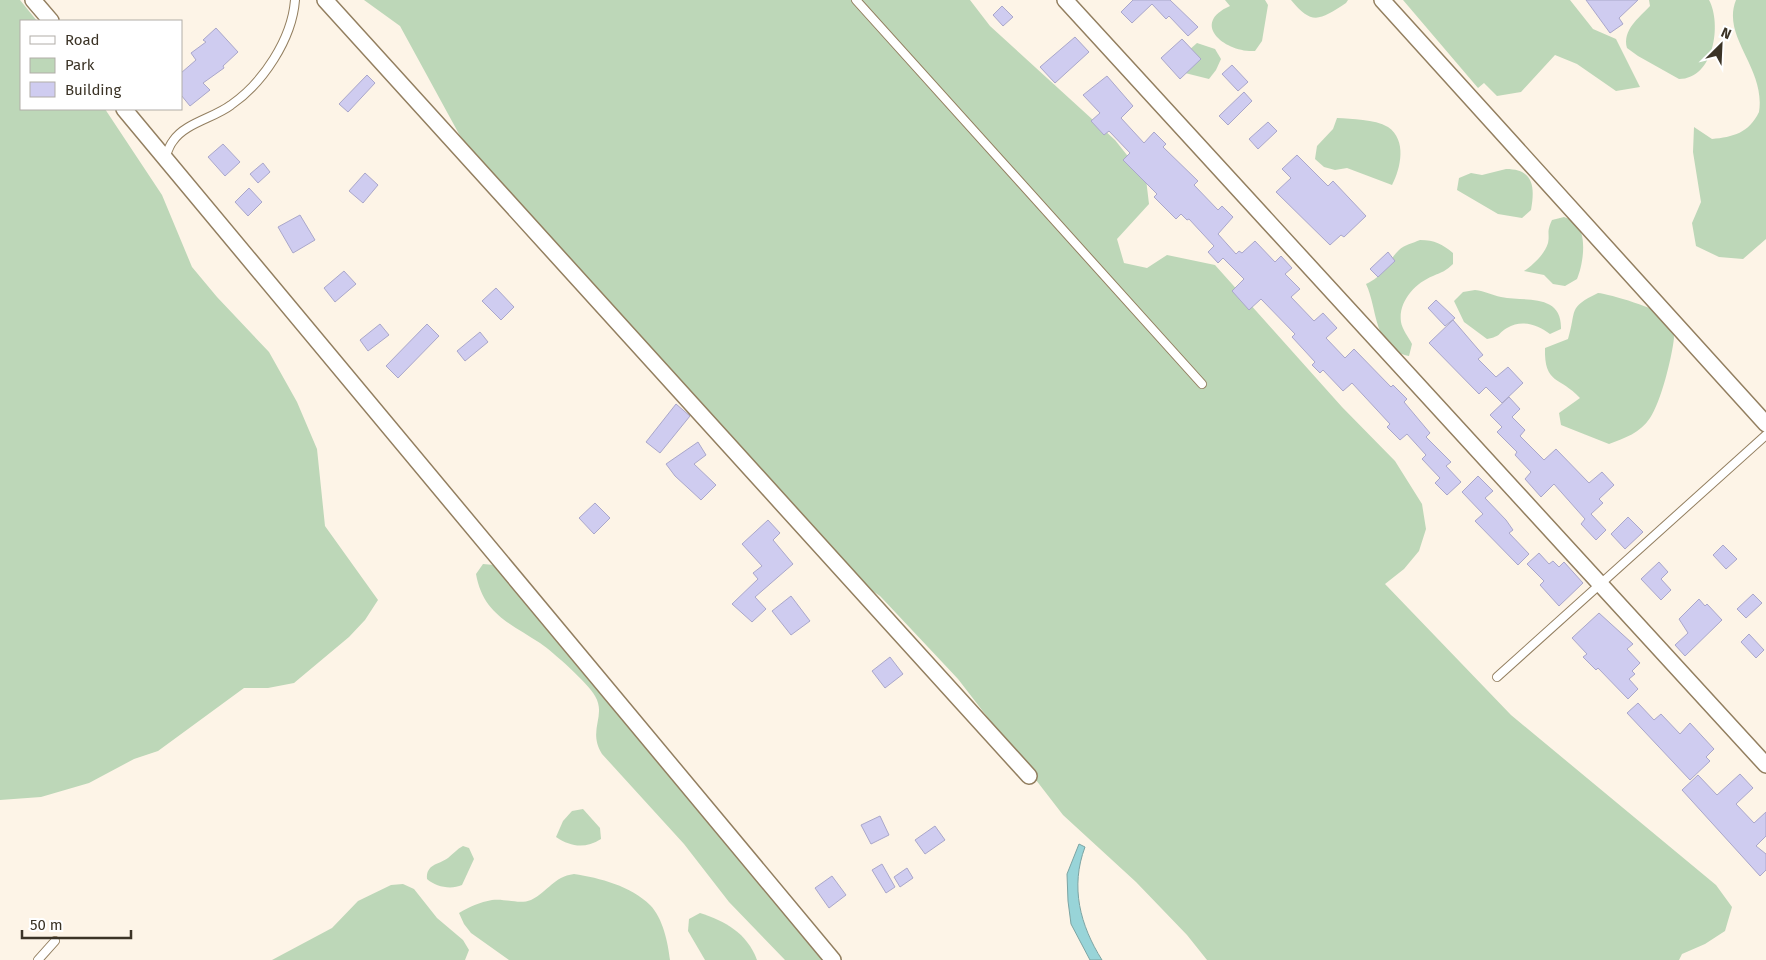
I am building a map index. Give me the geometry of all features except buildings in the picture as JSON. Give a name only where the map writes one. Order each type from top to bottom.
[{"type":"street","points":[[33,0],[50,20]]},
{"type":"street","points":[[325,0],[1029,776]]},
{"type":"street","points":[[1065,0],[1766,765]]},
{"type":"street","points":[[1382,0],[1766,424]]},
{"type":"street","points":[[125,110],[833,960]]},
{"type":"lane","points":[[165,158],[173,140],[183,132],[232,105],[253,85],[276,56],[294,14],[295,0]]},
{"type":"lane","points":[[856,0],[1202,384]]},
{"type":"lane","points":[[1497,677],[1766,435]]},
{"type":"lane","points":[[38,960],[55,942]]},
{"type":"green space","points":[[0,0],[20,0],[36,20],[20,20],[20,110],[106,110],[162,195],[192,267],[217,297],[269,352],[297,402],[317,449],[325,526],[378,600],[365,620],[349,637],[294,683],[268,688],[244,688],[158,751],[134,759],[89,783],[41,797],[0,800]]},
{"type":"green space","points":[[364,0],[970,0],[990,26],[1115,140],[1146,179],[1149,204],[1117,239],[1124,263],[1147,268],[1167,255],[1215,265],[1342,407],[1395,461],[1422,504],[1426,529],[1419,551],[1404,569],[1385,584],[1511,715],[1716,885],[1732,907],[1725,931],[1705,944],[1682,954],[1679,960],[1207,960],[1187,935],[1136,882],[1063,815],[958,679],[880,596],[842,570],[488,175],[459,134],[400,26]]},
{"type":"green space","points":[[1225,0],[1265,0],[1268,5],[1262,41],[1255,51],[1233,47],[1216,36],[1212,29],[1213,21],[1218,13],[1230,6]]},
{"type":"green space","points":[[1291,0],[1348,0],[1329,13],[1317,18],[1305,14]]},
{"type":"green space","points":[[1403,0],[1570,0],[1593,29],[1616,39],[1640,87],[1616,91],[1577,64],[1555,55],[1521,92],[1497,96],[1484,83],[1478,88]]},
{"type":"green space","points":[[1649,0],[1709,0],[1715,22],[1712,49],[1700,70],[1691,77],[1679,79],[1627,48],[1626,42],[1629,30],[1650,6]]},
{"type":"green space","points":[[1736,0],[1766,0],[1766,239],[1743,259],[1719,257],[1696,246],[1692,223],[1701,202],[1693,152],[1694,127],[1712,139],[1727,137],[1740,133],[1750,125],[1759,112],[1759,96],[1756,81],[1734,27],[1733,14]]},
{"type":"green space","points":[[1197,43],[1215,49],[1221,59],[1209,79],[1185,73],[1188,51]]},
{"type":"green space","points":[[1337,118],[1376,122],[1388,127],[1394,133],[1400,147],[1400,163],[1392,185],[1347,168],[1335,170],[1324,167],[1315,159],[1317,146],[1333,129]]},
{"type":"green space","points":[[1506,169],[1522,172],[1527,176],[1532,187],[1531,210],[1522,218],[1498,214],[1457,190],[1459,178],[1471,173],[1482,175]]},
{"type":"green space","points":[[1564,217],[1574,221],[1579,227],[1583,242],[1581,266],[1577,279],[1565,286],[1553,284],[1544,275],[1524,271],[1544,251],[1548,243],[1552,220]]},
{"type":"green space","points":[[1420,240],[1434,242],[1449,250],[1453,253],[1453,264],[1414,288],[1402,307],[1401,322],[1412,344],[1409,356],[1397,352],[1383,337],[1378,327],[1366,284],[1382,273],[1401,248]]},
{"type":"green space","points":[[1475,290],[1501,297],[1541,301],[1549,304],[1560,317],[1561,329],[1550,334],[1530,324],[1518,324],[1507,328],[1497,336],[1487,339],[1464,322],[1454,301],[1463,292]]},
{"type":"green space","points":[[1598,293],[1634,302],[1662,314],[1669,321],[1674,335],[1665,379],[1650,418],[1642,428],[1609,444],[1561,425],[1559,413],[1580,398],[1550,374],[1545,360],[1545,348],[1568,339],[1577,306]]},
{"type":"green space","points":[[483,564],[494,565],[808,918],[839,960],[785,960],[729,902],[684,844],[602,754],[596,738],[598,703],[591,690],[553,653],[508,623],[491,608],[480,588],[476,574]]},
{"type":"green space","points":[[583,809],[600,828],[601,839],[578,846],[556,837],[563,821],[572,811]]},
{"type":"green space","points":[[463,846],[469,848],[474,859],[462,885],[458,887],[444,887],[427,879],[428,870]]},
{"type":"green space","points":[[574,874],[615,884],[634,893],[650,905],[655,910],[662,924],[670,960],[509,960],[471,933],[459,913],[475,905],[492,900],[522,902],[531,900],[556,881]]},
{"type":"green space","points":[[403,884],[414,889],[437,918],[463,940],[469,950],[465,960],[272,960],[332,928],[358,901],[391,885]]},
{"type":"green space","points":[[700,913],[734,929],[747,942],[757,960],[705,960],[688,931],[689,919]]},
{"type":"water","points":[[1079,844],[1085,847],[1078,877],[1080,905],[1088,933],[1102,960],[1090,960],[1071,924],[1067,874]]}]
